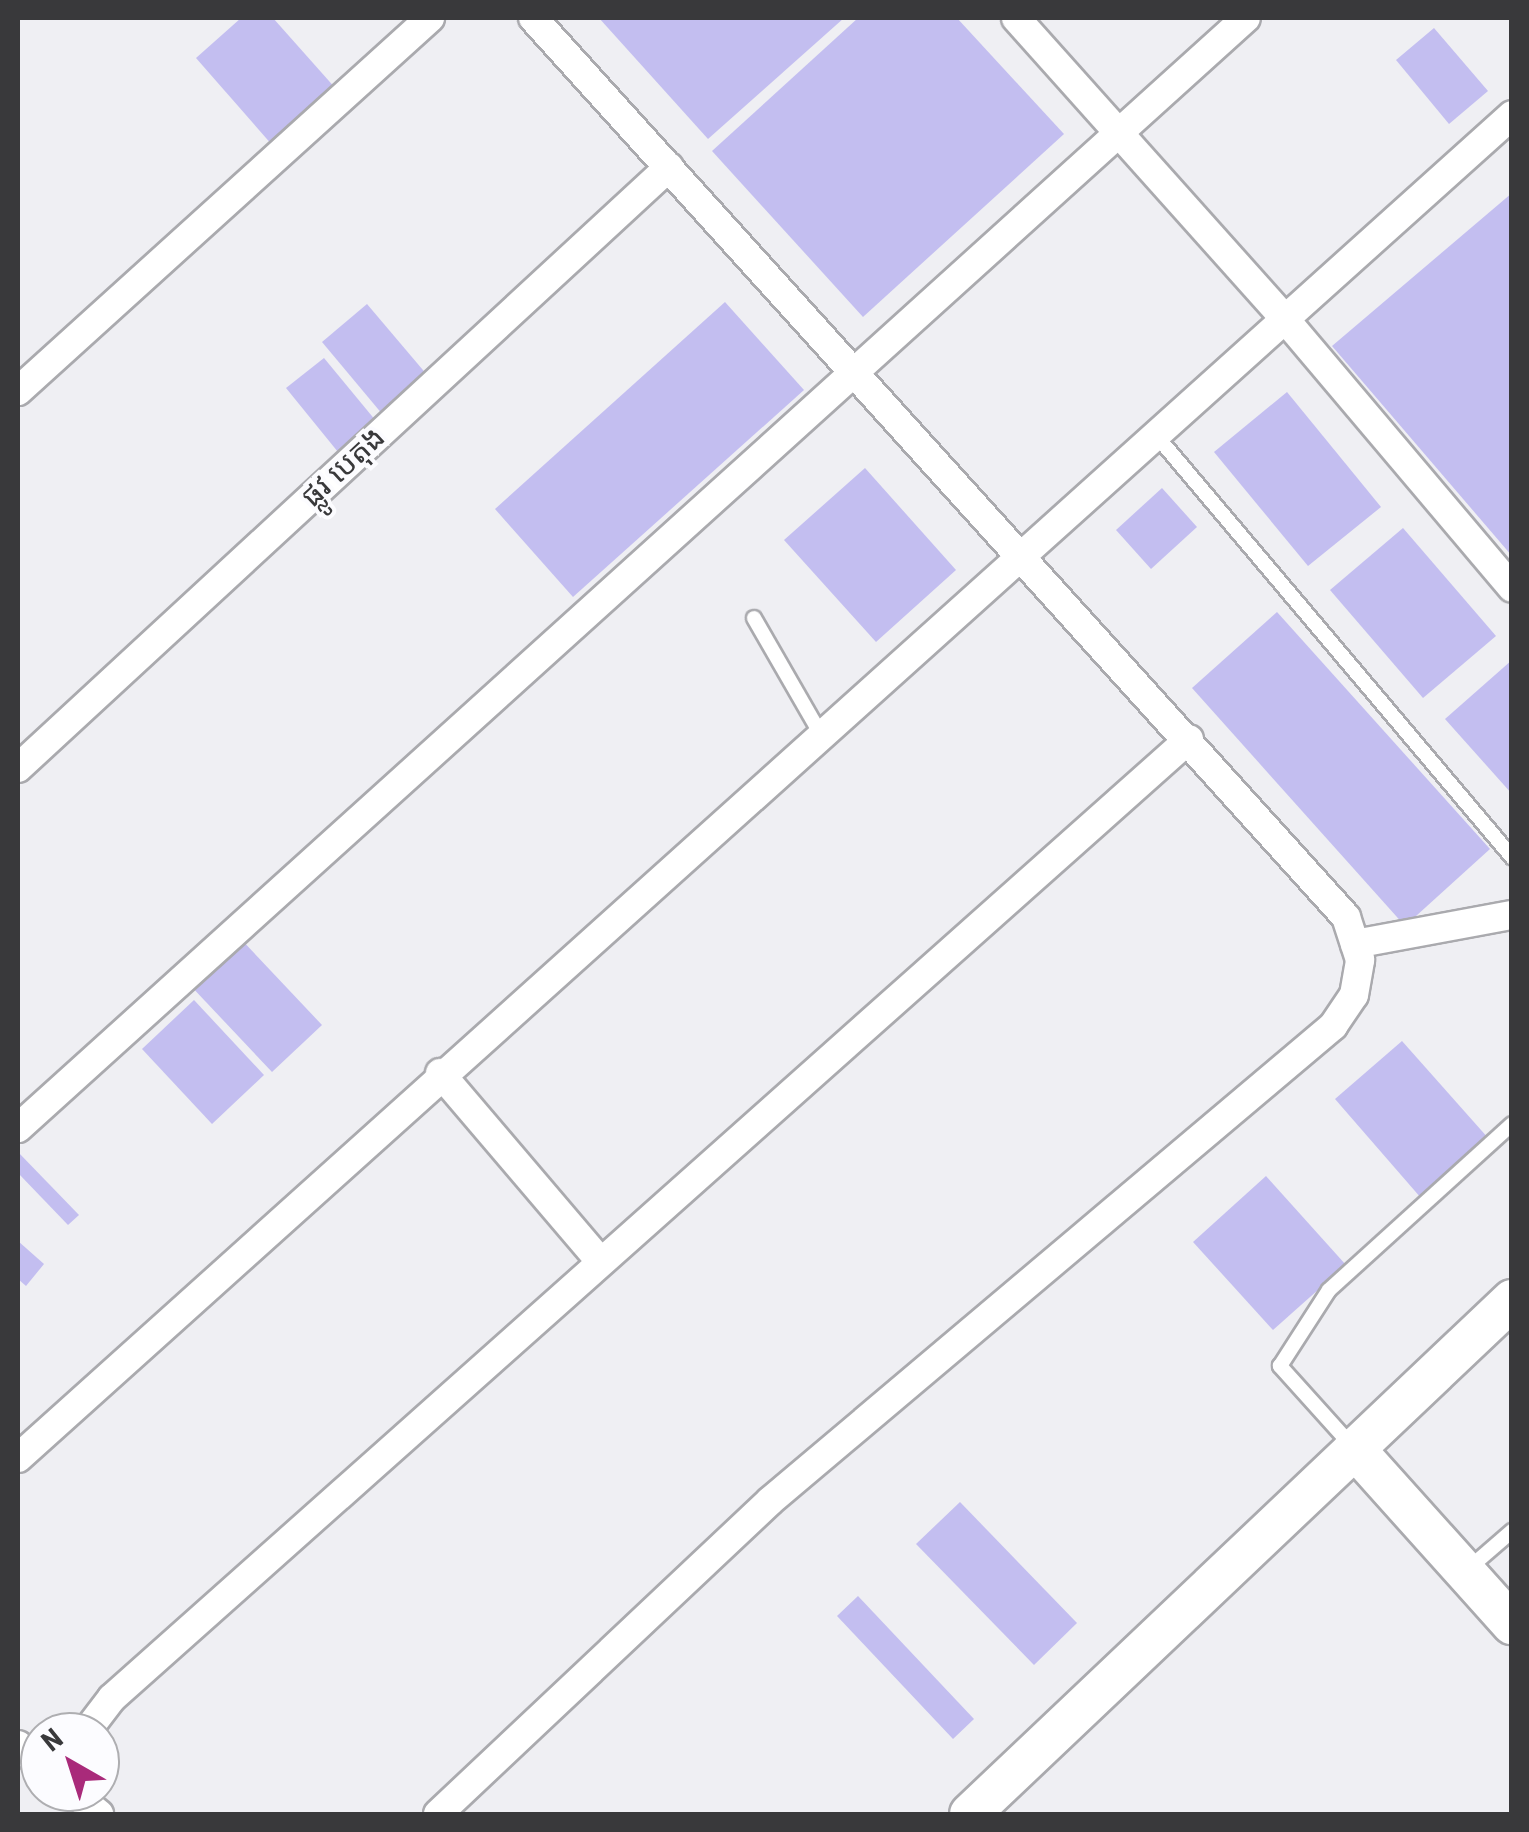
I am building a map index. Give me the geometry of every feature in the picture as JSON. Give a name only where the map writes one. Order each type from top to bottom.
[{"type":"main road","points":[[970,1814],[1512,1300]]},
{"type":"main road","points":[[1354,1448],[1512,1624]]},
{"type":"street","points":[[18,391],[430,18]]},
{"type":"street","points":[[438,1814],[770,1501],[1333,1026],[1354,995],[1360,960],[1346,918],[1189,739],[533,18]]},
{"type":"street","points":[[1016,18],[1284,318],[1512,588]]},
{"type":"street","points":[[18,1128],[1246,18]]},
{"type":"street","points":[[18,1458],[440,1073],[1512,115]]},
{"type":"street","name":"ផ្លូវ បេតុង","points":[[18,768],[669,167]]},
{"type":"street","points":[[101,1712],[112,1698],[1189,739]]},
{"type":"street","points":[[1354,944],[1512,915]]},
{"type":"street","points":[[440,1073],[601,1262]]},
{"type":"lane","points":[[1154,434],[1512,857]]},
{"type":"lane","points":[[754,618],[820,733]]},
{"type":"lane","points":[[1354,1448],[1280,1366],[1329,1290],[1512,1124]]},
{"type":"lane","points":[[1465,1572],[1512,1531]]},
{"type":"building","points":[[241,18],[273,18],[337,90],[273,146],[196,58]]},
{"type":"building","points":[[599,18],[844,18],[708,139]]},
{"type":"building","points":[[858,18],[957,18],[1064,134],[863,317],[712,151]]},
{"type":"building","points":[[1434,28],[1488,91],[1449,124],[1396,60]]},
{"type":"building","points":[[1512,193],[1512,556],[1332,346]]},
{"type":"building","points":[[725,302],[804,390],[573,597],[495,509]]},
{"type":"building","points":[[367,304],[428,376],[383,415],[322,342]]},
{"type":"building","points":[[324,358],[376,421],[338,452],[286,388]]},
{"type":"building","points":[[1287,392],[1381,507],[1308,566],[1214,452]]},
{"type":"building","points":[[865,468],[956,570],[876,642],[784,540]]},
{"type":"building","points":[[1162,488],[1197,527],[1151,569],[1116,530]]},
{"type":"building","points":[[1403,528],[1496,636],[1423,698],[1330,590]]},
{"type":"building","points":[[1277,612],[1490,849],[1405,926],[1192,688]]},
{"type":"building","points":[[1512,660],[1512,794],[1445,719]]},
{"type":"building","points":[[239,937],[322,1025],[272,1072],[189,984]]},
{"type":"building","points":[[194,1000],[264,1075],[212,1124],[142,1049]]},
{"type":"building","points":[[1402,1041],[1489,1139],[1421,1198],[1335,1099]]},
{"type":"building","points":[[18,1152],[79,1215],[68,1225],[18,1173]]},
{"type":"building","points":[[1266,1176],[1346,1265],[1273,1330],[1193,1242]]},
{"type":"building","points":[[18,1241],[44,1264],[26,1286],[18,1279]]},
{"type":"building","points":[[960,1502],[1077,1623],[1034,1665],[916,1544]]},
{"type":"building","points":[[858,1596],[974,1719],[953,1739],[837,1616]]}]
